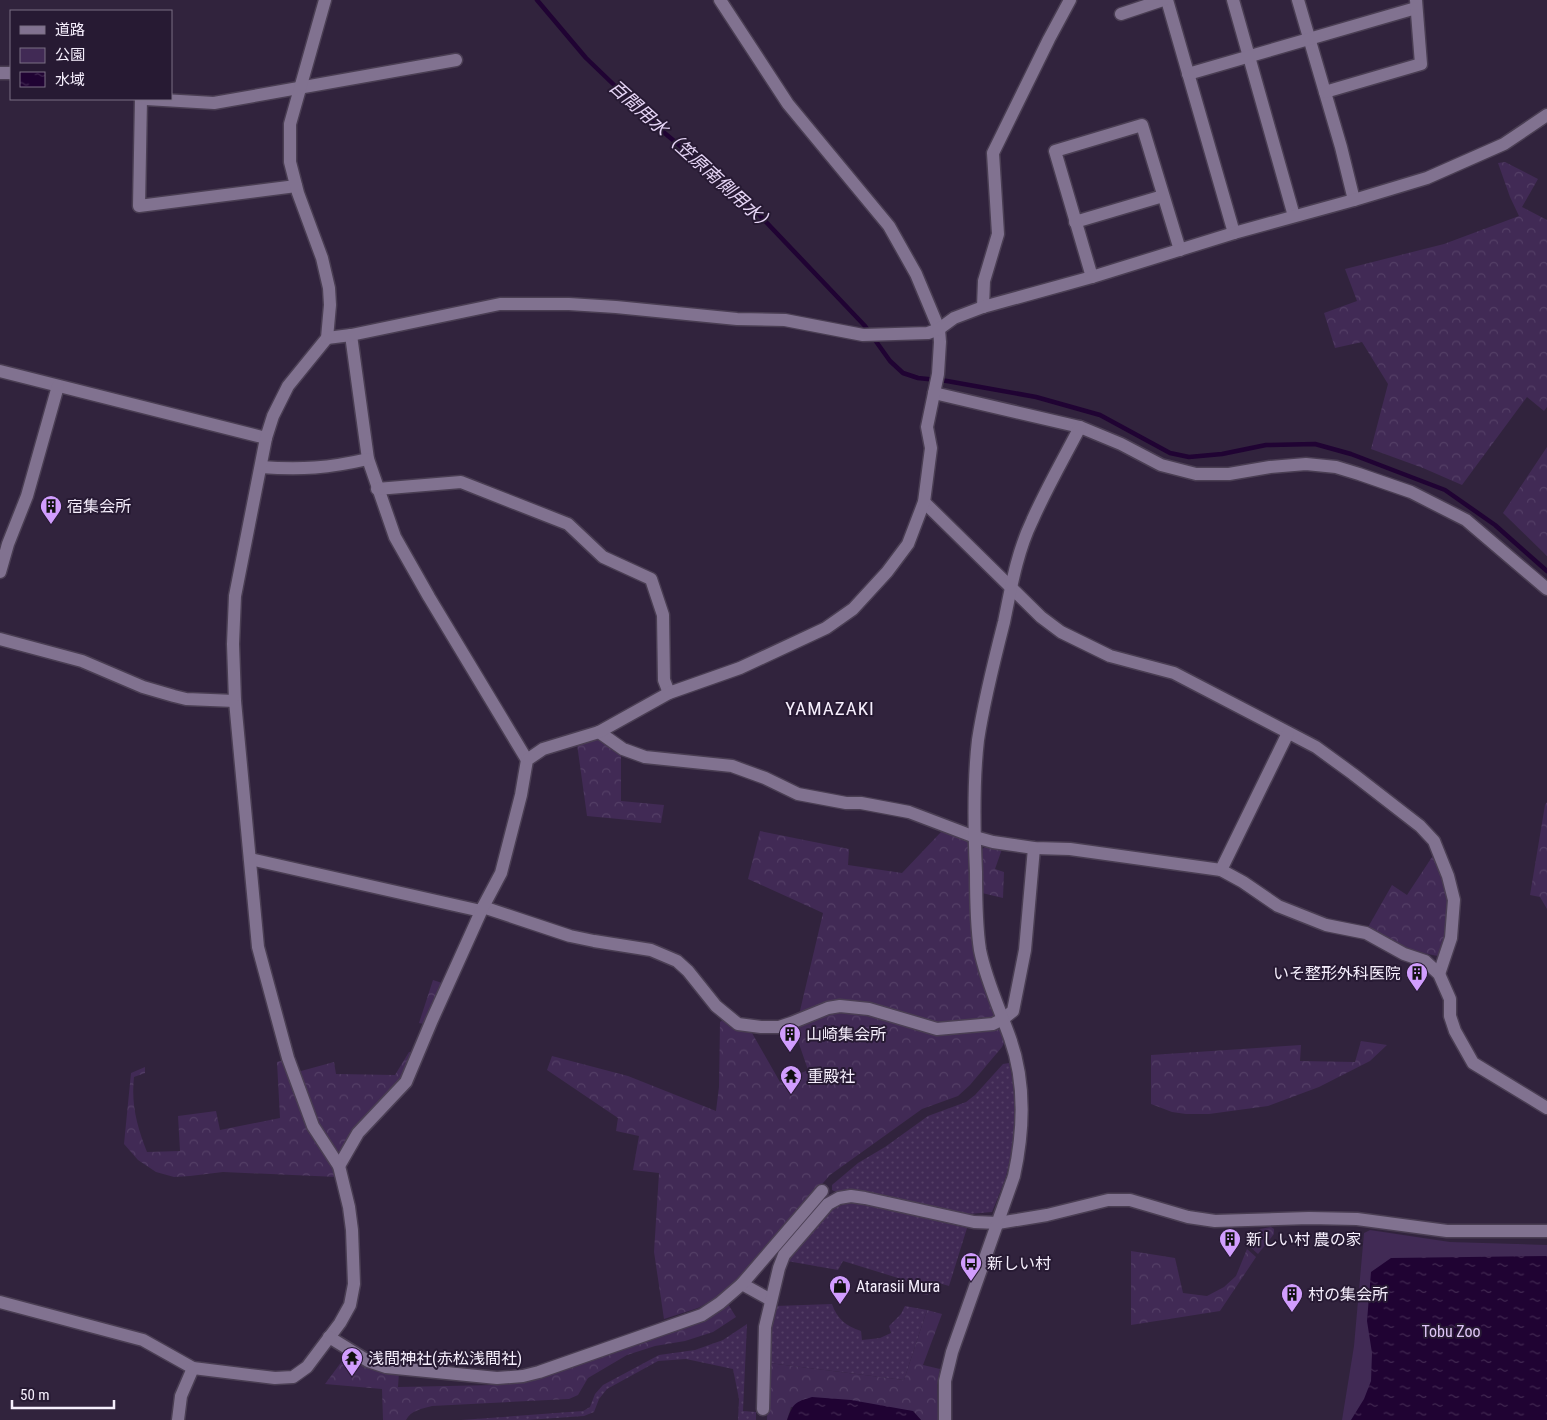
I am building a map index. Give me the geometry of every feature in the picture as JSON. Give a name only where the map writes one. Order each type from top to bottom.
[{"type":"street","points":[[0,1302],[143,1340],[193,1368],[275,1378],[293,1377],[307,1367],[340,1323],[350,1305],[354,1284],[351,1223],[339,1166],[313,1126],[288,1058],[258,946],[235,702],[233,644],[235,596],[266,438],[273,416],[288,386],[327,338],[330,305],[329,288],[322,258],[296,186],[290,162],[290,124],[325,0]]},
{"type":"street","points":[[527,760],[543,749],[598,732],[669,693],[748,664],[826,628],[852,609],[887,572],[908,544],[924,502],[931,448],[927,427],[938,374],[939,329],[916,274],[889,226],[788,104],[720,0]]},
{"type":"street","points":[[983,307],[984,281],[998,234],[993,153],[1049,38],[1070,0]]},
{"type":"street","points":[[1121,14],[1165,0],[1234,233]]},
{"type":"street","points":[[1233,0],[1294,216]]},
{"type":"street","points":[[1298,0],[1341,147],[1354,200]]},
{"type":"street","points":[[1188,74],[1309,39],[1416,4],[1421,64],[1325,92]]},
{"type":"street","points":[[163,100],[214,103],[456,60]]},
{"type":"street","points":[[141,100],[139,206],[296,186]]},
{"type":"street","points":[[327,338],[351,335],[500,304],[569,304],[737,319],[785,320],[863,334],[928,333],[939,329],[954,318],[983,307],[1092,277],[1234,233],[1427,178],[1504,144],[1547,115]]},
{"type":"street","points":[[1092,277],[1055,151],[1142,125],[1180,250]]},
{"type":"street","points":[[1075,222],[1163,196]]},
{"type":"street","points":[[339,1166],[358,1133],[406,1082],[482,909],[501,873],[521,795],[527,760],[395,537],[368,459],[351,335]]},
{"type":"street","points":[[0,371],[266,438]]},
{"type":"street","points":[[0,572],[8,544],[27,496],[58,386]]},
{"type":"street","points":[[934,393],[1080,427],[1121,444],[1161,465],[1196,474],[1229,474],[1270,467],[1306,464],[1336,468],[1367,477],[1411,492],[1466,520],[1547,589]]},
{"type":"street","points":[[945,1420],[945,1381],[952,1352],[1014,1176],[1018,1158],[1023,1097],[1014,1051],[980,951],[976,912],[975,837],[978,742],[982,713],[1011,588],[1025,538],[1080,427]]},
{"type":"street","points":[[261,468],[307,469],[335,467],[368,459]]},
{"type":"street","points":[[377,489],[461,482],[568,524],[603,557],[651,579],[663,615],[664,680],[669,693]]},
{"type":"street","points":[[924,502],[1041,617],[1061,632],[1110,656],[1174,673],[1316,747],[1420,826],[1434,841],[1448,876],[1454,900],[1450,938],[1439,974]]},
{"type":"street","points":[[0,639],[82,661],[143,687],[174,696],[186,699],[235,702]]},
{"type":"street","points":[[598,732],[624,749],[645,757],[732,766],[765,778],[798,794],[909,812],[993,842],[1034,848],[1070,849],[1221,870],[1243,882],[1278,906],[1326,925],[1366,933],[1404,954],[1425,961],[1439,974],[1450,999],[1450,1016],[1455,1030],[1473,1064],[1547,1108]]},
{"type":"street","points":[[1221,870],[1288,733]]},
{"type":"street","points":[[250,859],[482,909],[570,936],[651,950],[677,960],[716,1006],[738,1024],[778,1027],[828,1008],[840,1006],[869,1009],[937,1028],[993,1024],[1003,1019],[1013,1010],[1025,950],[1034,848]]},
{"type":"street","points":[[329,1337],[368,1361],[386,1367],[497,1378],[523,1376],[702,1314],[720,1303],[742,1284],[822,1191]]},
{"type":"street","points":[[763,1409],[765,1327],[779,1268],[784,1255],[828,1204],[839,1198],[851,1196],[866,1198],[974,1222],[998,1223],[1047,1215],[1108,1200],[1130,1200],[1188,1217],[1215,1221],[1309,1218],[1357,1219],[1447,1231],[1547,1231]]},
{"type":"street","points":[[742,1284],[771,1300]]},
{"type":"street","points":[[178,1420],[181,1396],[193,1368]]},
{"type":"green space","points":[[1505,162],[1538,179],[1522,207],[1547,220],[1547,407],[1544,411],[1527,397],[1462,485],[1371,449],[1388,384],[1362,342],[1335,348],[1324,313],[1357,301],[1345,269],[1444,244],[1519,216],[1498,163]]},
{"type":"green space","points":[[1547,447],[1547,556],[1503,513]]},
{"type":"green space","points":[[597,739],[621,755],[621,801],[664,805],[661,823],[587,816],[577,744]]},
{"type":"green space","points":[[1547,802],[1547,909],[1540,897],[1530,895]]},
{"type":"green space","points":[[760,831],[849,849],[848,865],[902,873],[941,832],[965,838],[968,843],[973,948],[977,964],[1006,1039],[1002,1047],[970,1085],[958,1096],[922,1109],[830,1175],[738,1280],[717,1298],[698,1308],[664,1319],[654,1252],[659,1173],[633,1170],[639,1136],[616,1131],[618,1118],[547,1070],[552,1056],[628,1076],[716,1111],[719,1087],[720,1022],[724,1019],[739,1031],[752,1033],[780,1082],[808,1070],[795,1032],[823,913],[748,879]]},
{"type":"green space","points":[[985,847],[1002,849],[995,869],[1004,872],[1003,898],[982,893],[981,850]]},
{"type":"green space","points":[[1434,854],[1448,900],[1446,936],[1438,956],[1402,949],[1367,929],[1392,885],[1407,895]]},
{"type":"green space","points":[[433,980],[445,984],[401,1082],[355,1130],[337,1177],[223,1172],[174,1177],[156,1172],[138,1160],[124,1144],[131,1073],[145,1067],[145,1073],[134,1077],[133,1097],[138,1124],[147,1152],[180,1151],[178,1116],[216,1111],[220,1130],[280,1118],[277,1062],[285,1060],[290,1074],[334,1062],[336,1074],[395,1075],[409,1052],[413,1052],[424,1024],[419,1023]]},
{"type":"green space","points":[[1361,1041],[1387,1045],[1370,1061],[1319,1087],[1268,1106],[1209,1114],[1186,1114],[1172,1112],[1151,1104],[1151,1055],[1301,1045],[1300,1061],[1355,1062]]},
{"type":"green space","points":[[1009,1063],[1014,1090],[1014,1134],[1006,1176],[992,1212],[969,1214],[868,1192],[851,1191],[838,1193],[832,1190],[832,1185],[858,1163],[885,1147],[928,1116],[966,1102],[975,1095],[1003,1064]]},
{"type":"green space","points":[[849,1203],[862,1204],[967,1228],[949,1286],[932,1281],[928,1295],[909,1291],[911,1282],[843,1261],[838,1270],[787,1261],[790,1254],[833,1208]]},
{"type":"green space","points":[[1271,1227],[1274,1229],[1274,1234],[1258,1254],[1248,1245],[1260,1229]]},
{"type":"green space","name":"Tobu Zoo","points":[[1370,1230],[1450,1242],[1547,1245],[1547,1420],[1342,1420],[1354,1346],[1364,1233]]},
{"type":"green space","points":[[1247,1249],[1256,1257],[1220,1311],[1131,1325],[1131,1251],[1175,1258],[1183,1293],[1207,1296],[1224,1287],[1236,1276]]},
{"type":"green space","points":[[728,1304],[736,1317],[713,1332],[627,1355],[588,1378],[578,1395],[569,1399],[432,1406],[414,1412],[406,1420],[383,1420],[382,1389],[325,1384],[348,1353],[399,1372],[398,1387],[496,1385],[543,1376]]},
{"type":"green space","points":[[832,1304],[843,1321],[861,1331],[862,1340],[880,1338],[891,1333],[889,1326],[901,1314],[905,1306],[927,1310],[904,1380],[769,1363],[770,1327],[775,1306]]},
{"type":"green space","points":[[927,1310],[942,1314],[923,1365],[940,1369],[937,1385],[938,1420],[921,1420],[913,1411],[791,1407],[787,1420],[767,1420],[769,1363],[904,1380]]},
{"type":"green space","points":[[747,1324],[743,1411],[756,1412],[756,1420],[738,1420],[739,1399],[733,1369],[686,1359],[658,1361],[607,1389],[599,1399],[594,1412],[584,1416],[527,1420],[461,1420],[583,1411],[590,1407],[595,1394],[603,1385],[659,1355],[695,1350],[723,1340]]},
{"type":"water","name":"Tobu Zoo","points":[[1547,1256],[1547,1420],[1351,1420],[1364,1399],[1371,1381],[1372,1353],[1367,1321],[1371,1272],[1391,1258]]},
{"type":"water","points":[[812,1397],[851,1400],[913,1411],[921,1420],[787,1420],[795,1404]]},
{"type":"waterway","name":"百間用水（笠原南側用水）","points":[[537,0],[586,58],[661,130],[748,203],[865,326],[890,361],[903,373],[918,378],[947,381],[1036,397],[1100,415],[1170,453],[1189,457],[1222,454],[1266,445],[1315,444],[1351,454],[1445,490],[1495,525],[1547,571]]},
{"type":"place","name":"宿集会所","points":[[51,525]]},
{"type":"place","name":"いそ整形外科医院","points":[[1417,992]]},
{"type":"place","name":"山崎集会所","points":[[790,1053]]},
{"type":"place","name":"重殿社","points":[[791,1095]]},
{"type":"place","name":"新しい村 農の家","points":[[1230,1258]]},
{"type":"place","name":"新しい村","points":[[971,1282]]},
{"type":"place","name":"Atarasii Mura","points":[[840,1305]]},
{"type":"place","name":"村の集会所","points":[[1292,1313]]},
{"type":"place","name":"浅間神社(赤松浅間社)","points":[[352,1377]]},
{"type":"district","name":"YAMAZAKI","points":[[830,708]]}]
